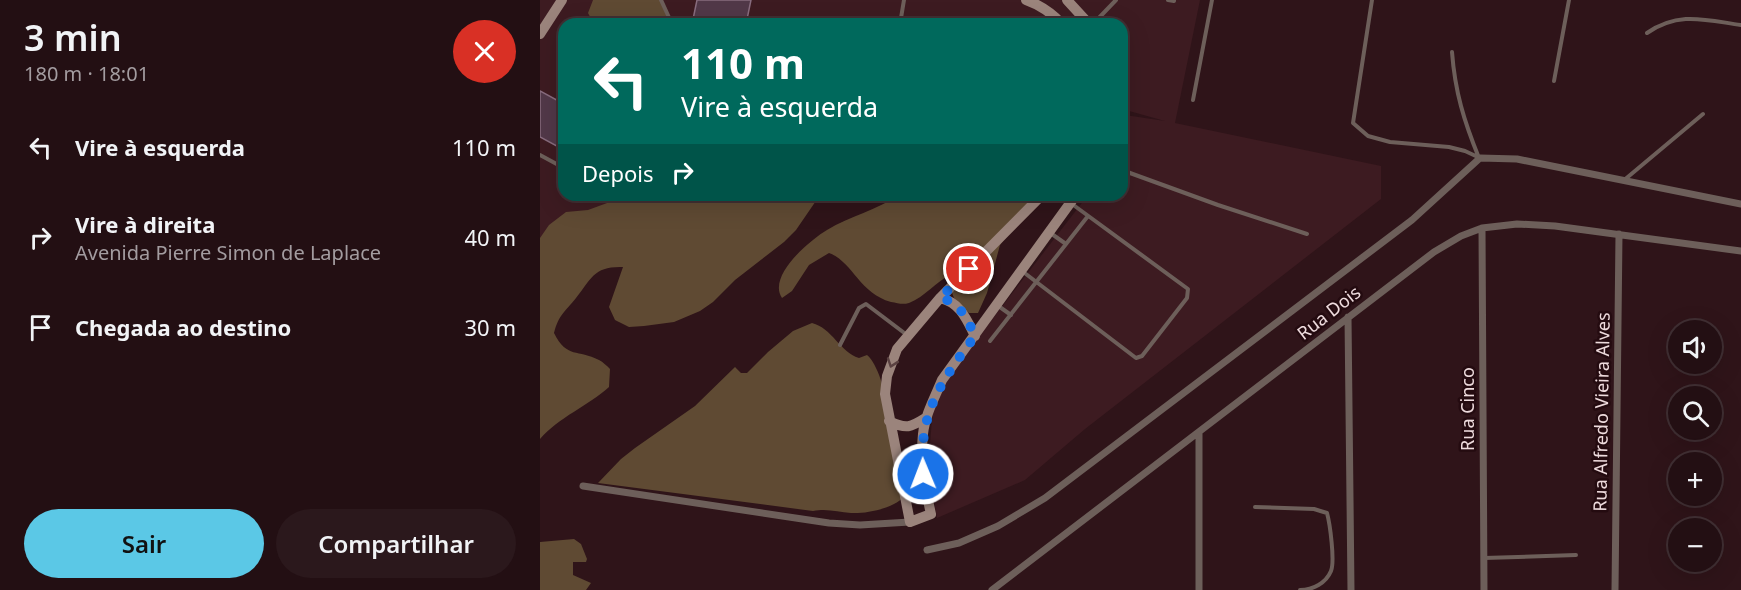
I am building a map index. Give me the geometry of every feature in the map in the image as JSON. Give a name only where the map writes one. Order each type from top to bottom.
[{"type":"street","points":[[540,34],[562,0]]},
{"type":"street","points":[[1026,0],[1036,3],[1055,18]]},
{"type":"street","points":[[1067,0],[1085,18]]},
{"type":"street","points":[[927,549],[959,543],[998,526],[1046,498],[1412,220],[1480,158],[1517,159],[1741,204]]},
{"type":"street","points":[[910,522],[885,394],[887,376],[897,349],[940,298],[1036,201]]},
{"type":"street","points":[[583,486],[829,523],[860,525],[910,522],[931,514],[922,462],[923,433],[942,381],[1072,201]]},
{"type":"street","name":"Rua Dois","points":[[992,590],[1199,434],[1434,252],[1461,236],[1482,228],[1517,224],[1555,226],[1741,250]]},
{"type":"street","name":"Rua Cinco","points":[[1482,228],[1484,590]]},
{"type":"street","name":"Rua Alfredo Vieira Alves","points":[[1615,590],[1619,234]]},
{"type":"street","points":[[940,298],[950,300],[962,312],[975,336]]},
{"type":"street","points":[[1348,317],[1351,590]]},
{"type":"street","points":[[889,421],[901,427],[909,427],[927,417]]},
{"type":"street","points":[[1199,434],[1200,590]]},
{"type":"lane","points":[[661,0],[669,18]]},
{"type":"lane","points":[[901,18],[904,0]]},
{"type":"lane","points":[[1097,18],[1116,0]]},
{"type":"lane","points":[[1168,0],[1174,1]]},
{"type":"lane","points":[[1193,100],[1212,0]]},
{"type":"lane","points":[[1372,0],[1353,123],[1368,136],[1390,142],[1449,147],[1480,158]]},
{"type":"lane","points":[[1554,81],[1569,0]]},
{"type":"lane","points":[[1647,33],[1658,25],[1684,18],[1741,25]]},
{"type":"lane","points":[[1452,52],[1454,78],[1462,116],[1480,158]]},
{"type":"lane","points":[[1623,180],[1703,114]]},
{"type":"lane","points":[[540,155],[558,165]]},
{"type":"lane","points":[[1130,172],[1218,205],[1307,234]]},
{"type":"lane","points":[[1022,271],[1136,358],[1142,356],[1187,298],[1188,289],[1088,216],[1076,201]]},
{"type":"lane","points":[[990,341],[1088,216]]},
{"type":"lane","points":[[1049,232],[1066,244]]},
{"type":"lane","points":[[840,345],[859,308],[866,304],[908,335]]},
{"type":"lane","points":[[997,305],[1011,315]]},
{"type":"lane","points":[[1255,507],[1314,509],[1327,513],[1330,525],[1332,570],[1323,583],[1308,590],[1300,590]]},
{"type":"lane","points":[[1484,558],[1576,555]]},
{"type":"shaded area","points":[[540,0],[1200,0],[1175,123],[1381,166],[1381,199],[1085,429],[1025,480],[937,518],[928,468],[933,407],[943,383],[1083,201],[1128,201],[1128,115],[1165,121],[1128,111],[1128,18],[558,18],[558,201],[614,201],[540,298]]},
{"type":"shaded area","points":[[593,0],[660,0],[668,18],[591,18],[588,13]]},
{"type":"shaded area","points":[[613,201],[816,201],[796,230],[784,242],[735,280],[713,302],[700,311],[674,322],[629,327],[615,320],[609,307],[623,267],[600,271],[590,279],[558,321],[554,333],[568,350],[599,360],[609,368],[609,387],[556,424],[540,439],[540,238],[549,225],[566,212],[588,210]]},
{"type":"shaded area","points":[[889,201],[1033,201],[1000,245],[987,293],[978,313],[969,313],[953,296],[952,274],[907,304],[891,302],[871,292],[844,263],[829,253],[809,265],[792,291],[782,298],[779,289],[780,280],[792,259],[801,250],[836,225]]},
{"type":"shaded area","points":[[812,323],[825,330],[852,355],[859,358],[867,355],[874,365],[881,380],[892,421],[904,496],[900,500],[888,507],[864,512],[813,511],[598,483],[621,459],[695,406],[735,367],[741,373],[747,373],[793,331]]},
{"type":"shaded area","points":[[574,539],[581,544],[587,559],[586,562],[573,562],[573,575],[591,583],[586,590],[540,590],[540,542]]},
{"type":"building","points":[[697,0],[751,0],[747,18],[693,18]]},
{"type":"building","points":[[540,91],[558,101],[558,147],[540,137]]},
{"type":"route","points":[[923,474],[923,433],[930,408],[942,381],[975,336],[962,312],[950,300],[940,298],[969,269]]}]
